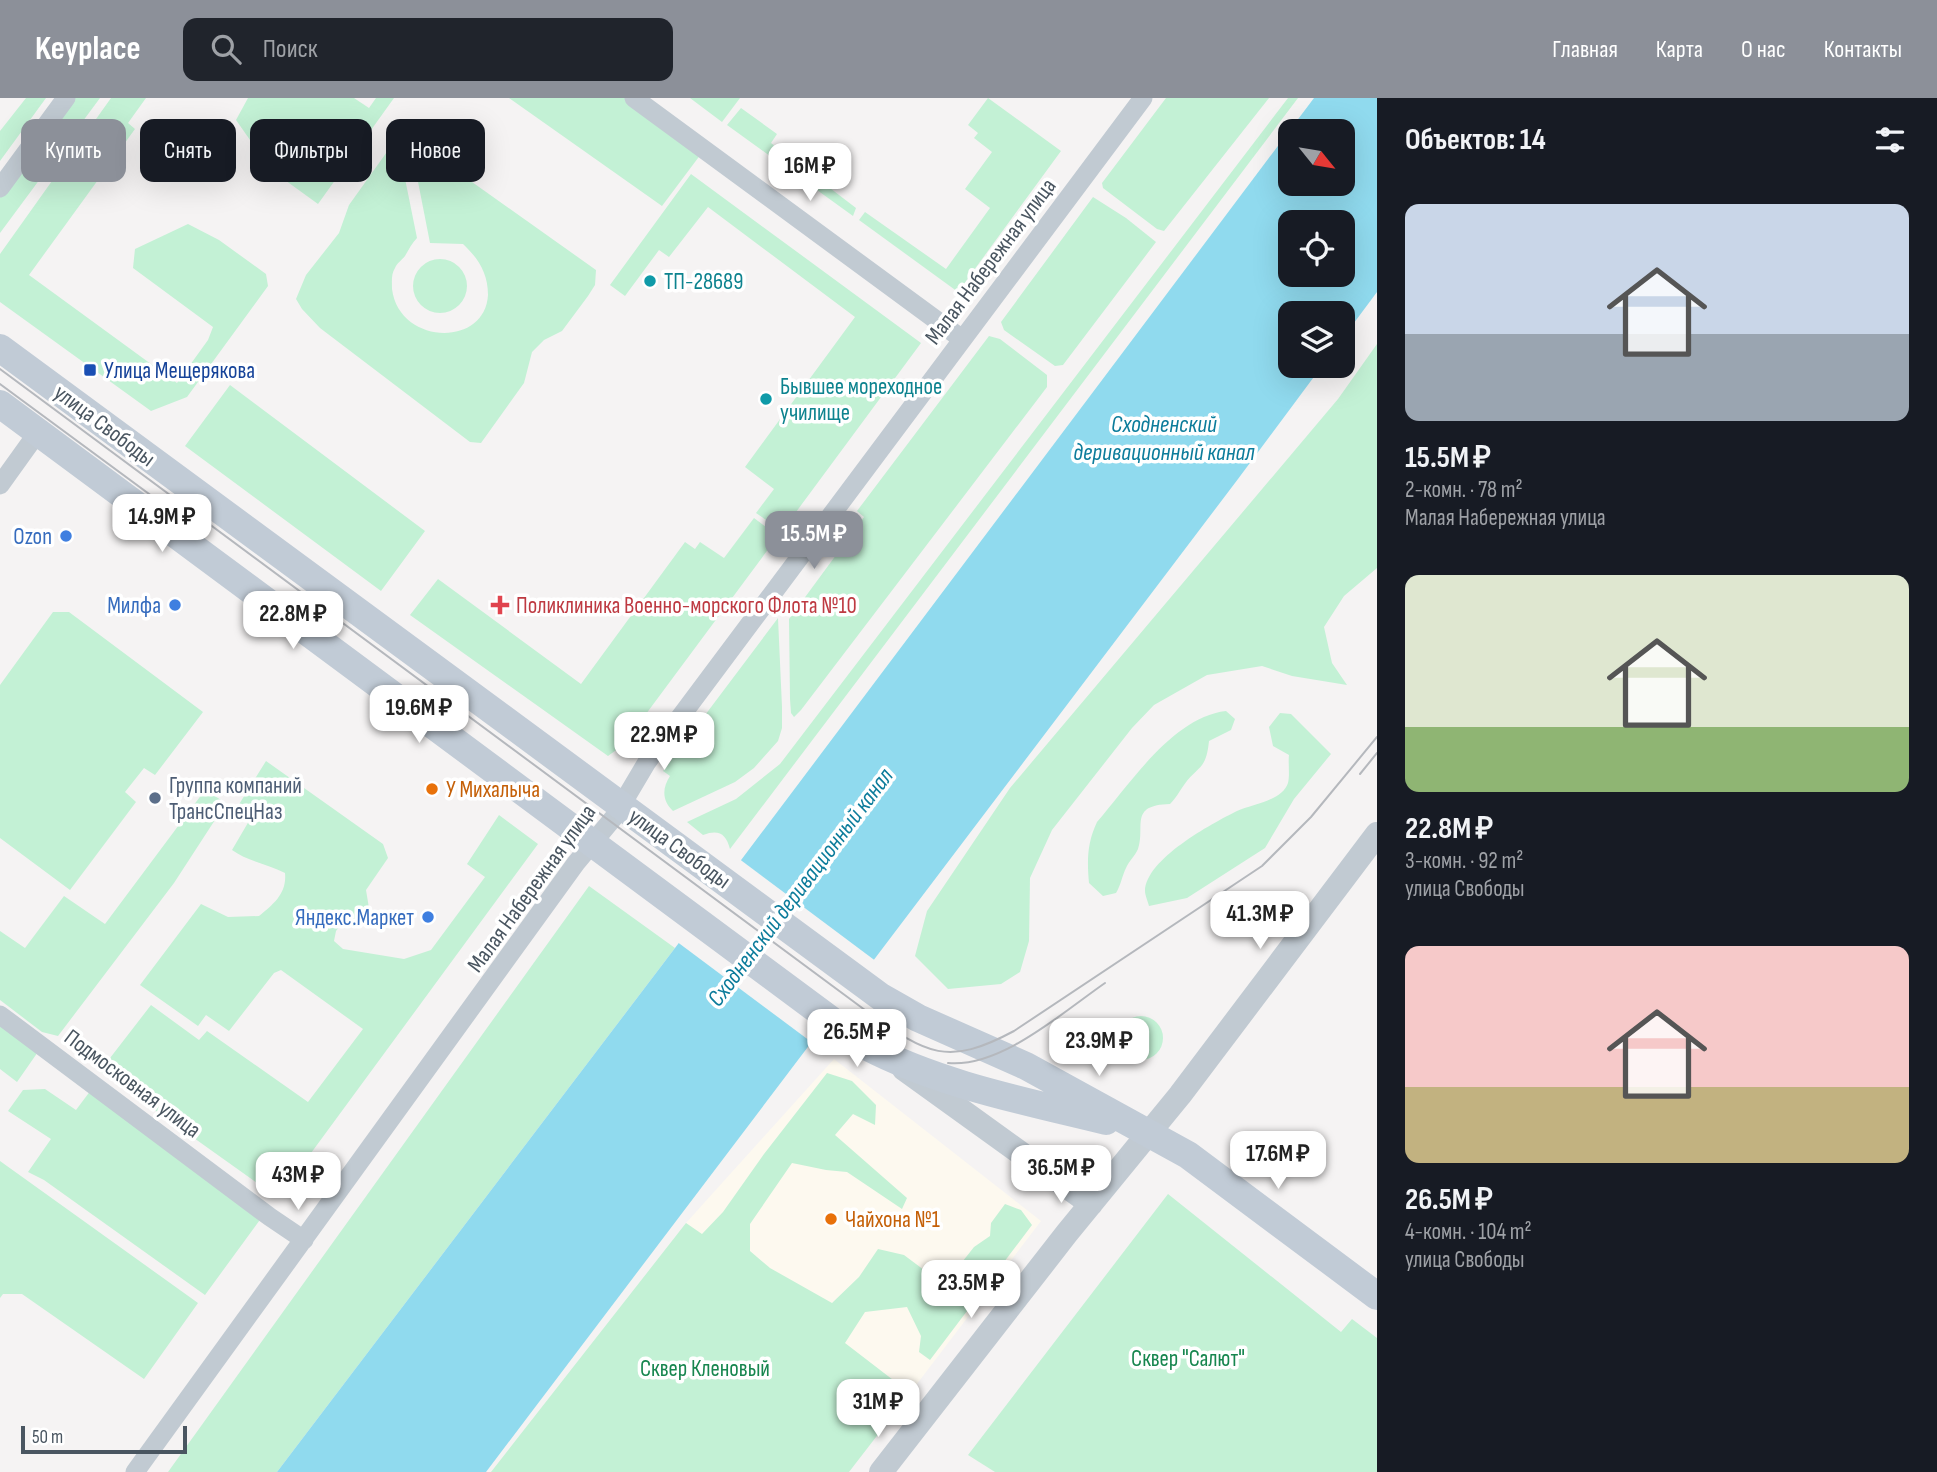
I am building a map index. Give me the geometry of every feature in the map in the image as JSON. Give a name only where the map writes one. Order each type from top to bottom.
[{"type":"main road","name":"улица Свободы","points":[[0,348],[881,996],[918,1018],[1026,1066],[1188,1155],[1377,1296]]},
{"type":"main road","name":"улица Свободы","points":[[0,404],[851,1036],[888,1058],[958,1083],[1149,1132]]},
{"type":"street","points":[[0,188],[66,98]]},
{"type":"street","points":[[634,98],[962,340]]},
{"type":"street","name":"Малая Набережная улица","points":[[135,1472],[621,806],[670,730],[1143,98]]},
{"type":"street","points":[[0,485],[38,432]]},
{"type":"street","points":[[881,1472],[1149,1132],[1377,834]]},
{"type":"street","name":"Подмосковная улица","points":[[0,1015],[304,1240]]},
{"type":"street","name":"улица Свободы","points":[[888,1058],[1091,1204]]},
{"type":"shaded area","points":[[834,1059],[1041,1221],[910,1393],[686,1223]]},
{"type":"green space","points":[[26,98],[46,98],[31,119],[21,119],[21,132],[0,161],[0,131]]},
{"type":"green space","points":[[70,98],[100,98],[84,119],[55,119]]},
{"type":"green space","points":[[111,98],[146,98],[128,123],[135,129],[126,141],[126,119],[96,119]]},
{"type":"green space","points":[[248,98],[354,98],[369,108],[376,98],[394,98],[372,129],[372,119],[250,119],[250,140],[236,120]]},
{"type":"green space","points":[[509,98],[634,98],[704,150],[662,206]]},
{"type":"green space","points":[[690,98],[740,98],[722,122]]},
{"type":"green space","points":[[988,98],[1061,151],[958,292],[859,220],[865,212],[946,269],[990,208],[965,189],[992,152],[974,138],[978,133],[968,125]]},
{"type":"green space","points":[[1166,98],[1269,98],[1164,231],[1157,229],[1103,188],[1102,183]]},
{"type":"green space","points":[[1288,98],[1298,98],[1282,119],[1278,119],[1278,124],[730,849],[721,834],[703,835],[687,822],[736,799],[780,764]]},
{"type":"green space","points":[[741,108],[777,134],[771,143],[856,208],[853,216],[727,125]]},
{"type":"green space","points":[[386,153],[386,182],[406,182],[417,238],[394,270],[392,289],[398,308],[410,321],[425,329],[442,333],[458,331],[473,324],[483,312],[488,295],[481,266],[463,244],[430,243],[418,182],[472,182],[596,270],[595,285],[562,331],[544,340],[532,352],[524,383],[481,443],[470,442],[320,328],[296,299],[306,275],[339,233],[349,205],[365,182],[372,182],[372,173]]},
{"type":"green space","points":[[21,165],[21,182],[38,182],[0,233],[0,194]]},
{"type":"green space","points":[[691,174],[921,343],[782,531],[756,513],[774,489],[745,467],[855,317],[708,207],[669,257],[659,250],[625,296],[610,285]]},
{"type":"green space","points":[[51,182],[97,182],[29,275],[177,383],[208,340],[213,327],[133,268],[135,249],[188,224],[219,240],[266,274],[268,286],[187,397],[151,411],[0,302],[0,254]]},
{"type":"green space","points":[[288,182],[334,182],[318,204]]},
{"type":"green space","points":[[1093,197],[1156,242],[1063,365],[1055,366],[1004,330],[1001,322]]},
{"type":"green space","points":[[440,259],[459,267],[467,286],[459,305],[440,313],[421,305],[413,286],[421,267]]},
{"type":"green space","points":[[989,336],[1000,339],[1047,375],[1047,387],[794,717],[790,699],[789,619],[864,517],[857,511]]},
{"type":"green space","points":[[1377,344],[1377,568],[1344,596],[1324,627],[1332,663],[1347,685],[1292,676],[1262,666],[1207,675],[1154,705],[1132,728],[1052,830],[1030,878],[1029,941],[1020,972],[1001,984],[948,989],[915,956],[927,911],[1010,788],[1338,399]]},
{"type":"green space","points":[[230,385],[425,531],[381,591],[185,446]]},
{"type":"green space","points":[[754,518],[778,536],[623,745],[608,756],[410,615],[438,579],[581,684],[685,542],[695,549],[700,542],[724,558]]},
{"type":"green space","points":[[53,612],[69,612],[203,712],[155,775],[144,768],[125,792],[136,802],[70,890],[0,838],[0,685]]},
{"type":"green space","points":[[778,618],[782,728],[778,741],[754,768],[735,782],[673,811],[664,794],[670,776],[663,771]]},
{"type":"green space","points":[[1226,711],[1235,719],[1231,730],[1209,741],[1206,758],[1201,767],[1170,804],[1148,808],[1144,813],[1138,849],[1127,865],[1116,893],[1103,896],[1089,883],[1088,852],[1097,822],[1154,754],[1171,739],[1207,716]]},
{"type":"green space","points":[[1280,713],[1291,714],[1331,754],[1294,799],[1265,848],[1187,898],[1149,906],[1145,891],[1148,879],[1168,855],[1212,824],[1237,811],[1273,798],[1285,789],[1289,780],[1289,755],[1273,746],[1269,727]]},
{"type":"green space","points":[[266,761],[383,844],[388,858],[366,890],[370,914],[359,927],[343,922],[336,931],[334,941],[343,949],[404,959],[431,950],[485,877],[467,864],[499,815],[538,844],[278,1198],[100,1071],[151,1005],[199,1040],[207,1031],[308,1102],[363,1029],[281,970],[274,973],[229,1031],[206,1015],[198,1026],[140,985],[201,904],[228,917],[259,916],[282,892],[285,873],[232,850],[249,821],[238,806]]},
{"type":"green space","points":[[205,790],[226,803],[174,883],[58,1036],[42,1032],[0,1000],[0,931],[25,948],[64,896],[105,924]]},
{"type":"green space","points":[[589,886],[675,948],[277,1472],[168,1472]]},
{"type":"green space","points":[[1141,1016],[1150,1017],[1157,1022],[1162,1029],[1162,1047],[1157,1054],[1150,1059],[1141,1060],[1132,1059],[1125,1054],[1120,1047],[1119,1038],[1120,1029],[1125,1022],[1132,1017]]},
{"type":"green space","points":[[0,1020],[40,1049],[17,1082],[0,1069]]},
{"type":"green space","name":"Сквер Кленовый","points":[[827,1073],[852,1081],[876,1105],[875,1125],[853,1114],[835,1135],[907,1198],[902,1209],[847,1172],[792,1163],[750,1224],[750,1251],[770,1268],[832,1303],[859,1277],[878,1249],[904,1255],[944,1285],[974,1247],[990,1236],[991,1223],[1005,1204],[1021,1210],[1032,1225],[930,1360],[919,1352],[921,1336],[907,1307],[865,1312],[845,1343],[910,1393],[849,1472],[491,1472],[686,1223],[702,1234],[723,1212]]},
{"type":"green space","points":[[45,1089],[76,1110],[91,1090],[262,1217],[205,1295],[44,1180],[28,1172],[51,1139],[8,1111],[23,1090]]},
{"type":"green space","points":[[0,1161],[198,1303],[144,1379],[22,1294],[3,1294],[0,1298]]},
{"type":"green space","name":"Сквер \"Салют\"","points":[[1168,1194],[1341,1332],[1352,1319],[1377,1338],[1377,1472],[995,1472],[968,1455]]},
{"type":"water","name":"Сходненский деривационный канал","points":[[1314,98],[1377,98],[1377,292],[1355,322],[1355,301],[1278,301],[1278,378],[1313,378],[486,1472],[277,1472],[1278,146],[1278,196],[1355,196],[1355,119],[1298,119]]},
{"type":"pier","points":[[738,858],[877,962],[814,1044],[676,941]]},
{"type":"tram line","points":[[0,369],[869,1013],[907,1038],[938,1051],[971,1049],[1014,1031],[1262,866],[1311,817],[1377,737]]},
{"type":"tram line","points":[[0,384],[183,519]]},
{"type":"tram line","points":[[1360,774],[1377,753]]},
{"type":"tram line","points":[[948,1063],[989,1057],[1010,1048],[1105,983]]},
{"type":"place","name":"ТП-28689","points":[[650,281]]},
{"type":"place","name":"Улица Мещерякова","points":[[90,370]]},
{"type":"place","name":"Бывшее мореходное училище","points":[[766,399]]},
{"type":"place","name":"Ozon","points":[[66,536]]},
{"type":"place","name":"Милфа","points":[[175,605]]},
{"type":"place","name":"Поликлиника Военно-морского Флота №10","points":[[500,605]]},
{"type":"place","name":"У Михалыча","points":[[432,789]]},
{"type":"place","name":"Группа компаний ТрансСпецНаз","points":[[155,798]]},
{"type":"place","name":"Яндекс.Маркет","points":[[428,917]]},
{"type":"place","name":"Чайхона №1","points":[[831,1219]]}]
